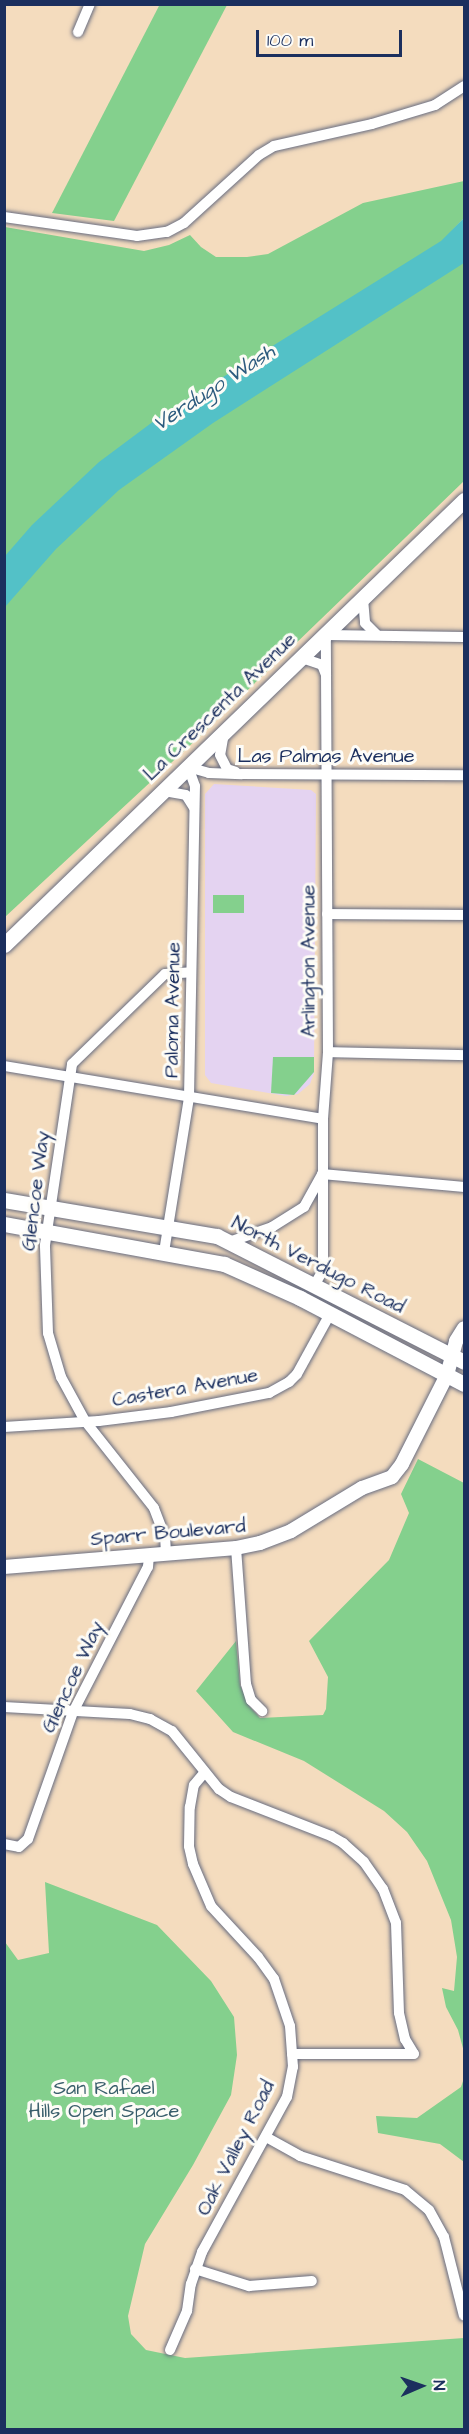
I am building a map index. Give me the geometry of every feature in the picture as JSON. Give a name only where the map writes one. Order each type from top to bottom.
[{"type":"main road","name":"La Crescenta Avenue","points":[[4,945],[465,500]]},
{"type":"main road","name":"North Verdugo Road","points":[[4,1200],[217,1236],[458,1359]]},
{"type":"main road","name":"North Verdugo Road","points":[[4,1224],[164,1252],[224,1264],[248,1272],[465,1384]]},
{"type":"street","points":[[78,32],[90,4]]},
{"type":"street","points":[[4,217],[137,236],[167,231],[184,223],[259,155],[274,146],[372,124],[435,105],[465,86]]},
{"type":"street","points":[[363,599],[365,623],[373,633],[380,635]]},
{"type":"street","points":[[326,635],[465,637]]},
{"type":"street","name":"Arlington Avenue","points":[[315,1284],[323,1270],[323,1119],[328,1052],[326,635]]},
{"type":"street","points":[[302,658],[322,666],[326,675]]},
{"type":"street","points":[[224,733],[219,746],[223,763],[227,769],[242,774]]},
{"type":"street","name":"Las Palmas Avenue","points":[[188,767],[209,773],[465,776]]},
{"type":"street","name":"Paloma Avenue","points":[[164,1252],[189,1097],[195,786],[188,767]]},
{"type":"street","points":[[164,791],[186,795],[194,808]]},
{"type":"street","points":[[327,914],[465,915]]},
{"type":"street","name":"Glencoe Way","points":[[166,1554],[165,1537],[154,1508],[85,1422],[61,1377],[48,1334],[46,1230],[74,1062],[159,979],[171,972],[191,972]]},
{"type":"street","points":[[328,1052],[465,1055]]},
{"type":"street","points":[[4,1066],[323,1119]]},
{"type":"street","points":[[229,1242],[272,1227],[304,1207],[322,1174],[465,1187]]},
{"type":"street","name":"Castera Avenue","points":[[4,1427],[85,1422],[171,1412],[268,1393],[289,1382],[297,1374],[330,1314]]},
{"type":"street","points":[[447,1375],[458,1359],[459,1334],[465,1328]]},
{"type":"street","name":"Sparr Boulevard","points":[[4,1567],[236,1548],[260,1543],[291,1531],[362,1488],[391,1478],[402,1464],[447,1375]]},
{"type":"street","points":[[236,1548],[246,1684],[251,1700],[262,1711]]},
{"type":"street","name":"Glencoe Way","points":[[4,1844],[19,1847],[28,1839],[73,1712],[148,1567],[149,1555]]},
{"type":"street","points":[[4,1707],[130,1714],[150,1719],[172,1731],[219,1789],[231,1797],[331,1836],[364,1863],[383,1889],[396,1923],[399,2013],[405,2039],[414,2054],[292,2054]]},
{"type":"street","name":"Oak Valley Road","points":[[170,2350],[187,2311],[195,2270],[287,2097],[292,2054],[290,2026],[274,1979],[258,1956],[211,1906],[195,1873],[189,1846],[190,1807],[194,1785],[204,1773]]},
{"type":"street","points":[[266,2137],[300,2156],[405,2190],[429,2210],[444,2237],[464,2316]]},
{"type":"street","points":[[195,2270],[249,2286],[312,2281]]},
{"type":"shaded area","points":[[214,784],[311,790],[316,794],[314,1073],[310,1084],[298,1094],[286,1096],[211,1083],[205,1075],[205,794]]},
{"type":"green space","points":[[160,4],[227,5],[114,221],[52,213]]},
{"type":"green space","points":[[464,181],[464,218],[447,236],[464,262],[464,481],[199,737],[5,917],[5,227],[144,251],[169,245],[190,235],[201,247],[216,257],[247,257],[268,254],[363,203]]},
{"type":"green space","points":[[213,895],[244,895],[244,913],[213,913]]},
{"type":"green space","points":[[273,1057],[314,1057],[314,1072],[294,1095],[271,1093]]},
{"type":"green space","points":[[418,1459],[464,1483],[464,2052],[458,2030],[446,2007],[442,1988],[454,1991],[457,1957],[451,1920],[427,1861],[407,1832],[384,1811],[304,1761],[233,1732],[196,1691],[236,1641],[240,1685],[249,1706],[260,1718],[323,1715],[326,1709],[328,1677],[309,1641],[389,1560],[409,1513],[401,1494]]},
{"type":"green space","name":"San Rafael Hills Open Space","points":[[45,1882],[157,1925],[211,1981],[234,2017],[237,2055],[231,2095],[193,2165],[145,2244],[128,2316],[131,2334],[146,2350],[185,2358],[464,2338],[464,2429],[5,2429],[5,1942],[18,1960],[49,1953]]},
{"type":"green space","points":[[464,2078],[464,2162],[440,2144],[378,2133],[376,2116],[417,2118],[461,2087]]},
{"type":"water","name":"Verdugo Wash","points":[[464,218],[464,263],[213,423],[119,490],[56,549],[5,607],[5,556],[32,525],[99,462],[162,415],[441,241]]}]
